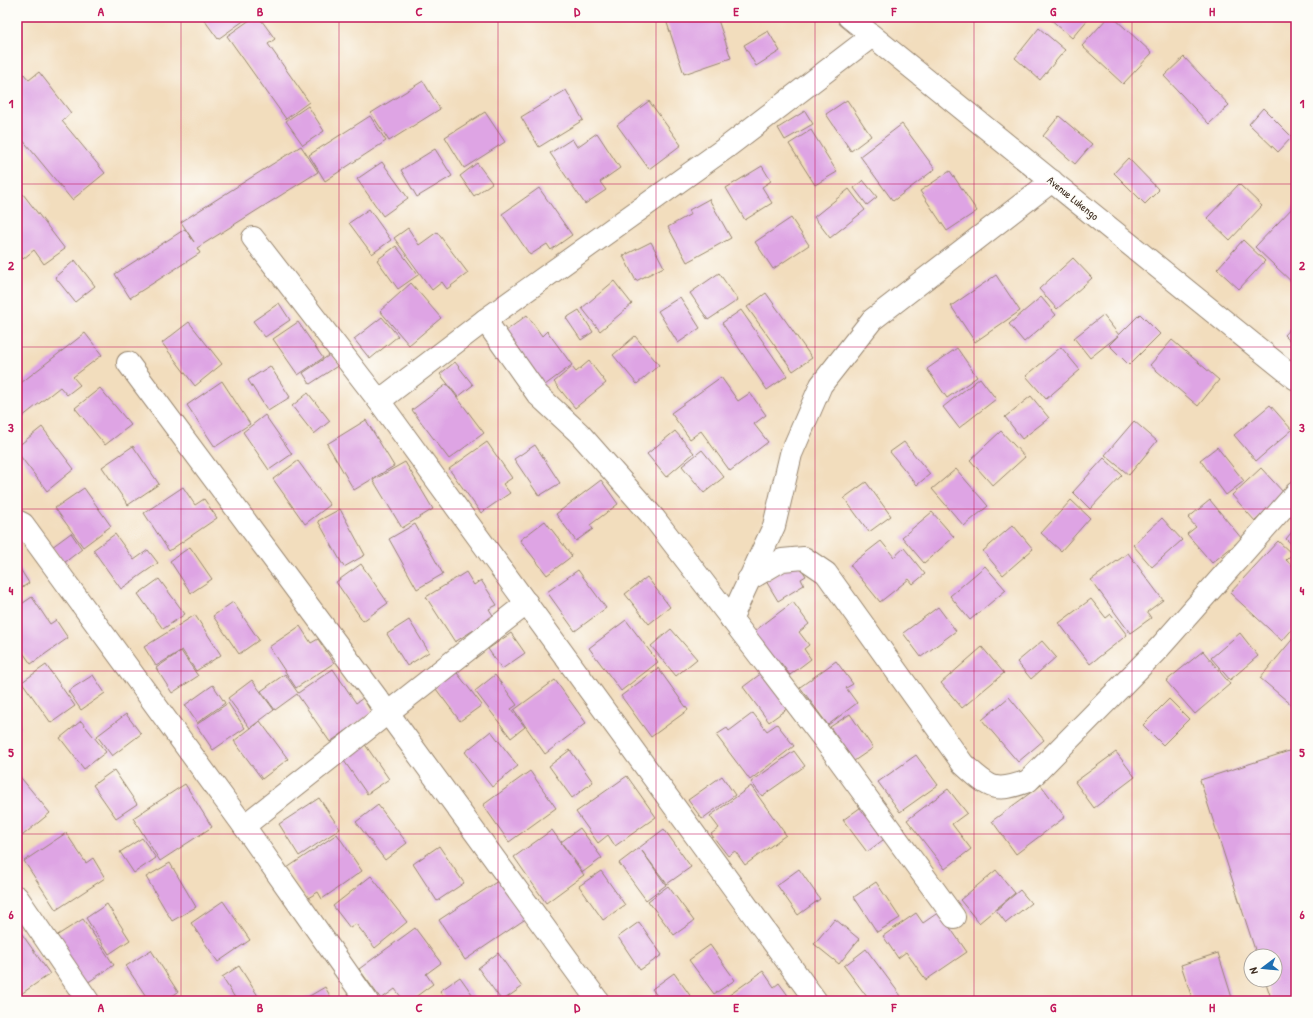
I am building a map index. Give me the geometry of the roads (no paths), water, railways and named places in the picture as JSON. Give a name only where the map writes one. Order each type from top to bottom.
[{"type":"street","name":"Avenue Lukengo","points":[[849,17],[1296,379]]},
{"type":"street","points":[[380,401],[485,320],[728,147],[872,36]]},
{"type":"street","points":[[731,619],[774,526],[791,454],[821,385],[872,320],[1052,181]]},
{"type":"street","points":[[253,238],[380,401],[816,1001]]},
{"type":"street","points":[[485,320],[538,395],[579,433],[649,512],[832,750],[954,917]]},
{"type":"street","points":[[128,363],[388,713],[598,1001]]},
{"type":"street","points":[[748,580],[782,560],[804,558],[826,573],[964,764],[986,785],[1008,788],[1028,781],[1160,647],[1296,493]]},
{"type":"street","points":[[17,521],[23,524],[244,826],[367,1001]]},
{"type":"street","points":[[244,826],[527,604]]},
{"type":"street","points":[[17,897],[88,1001]]}]
